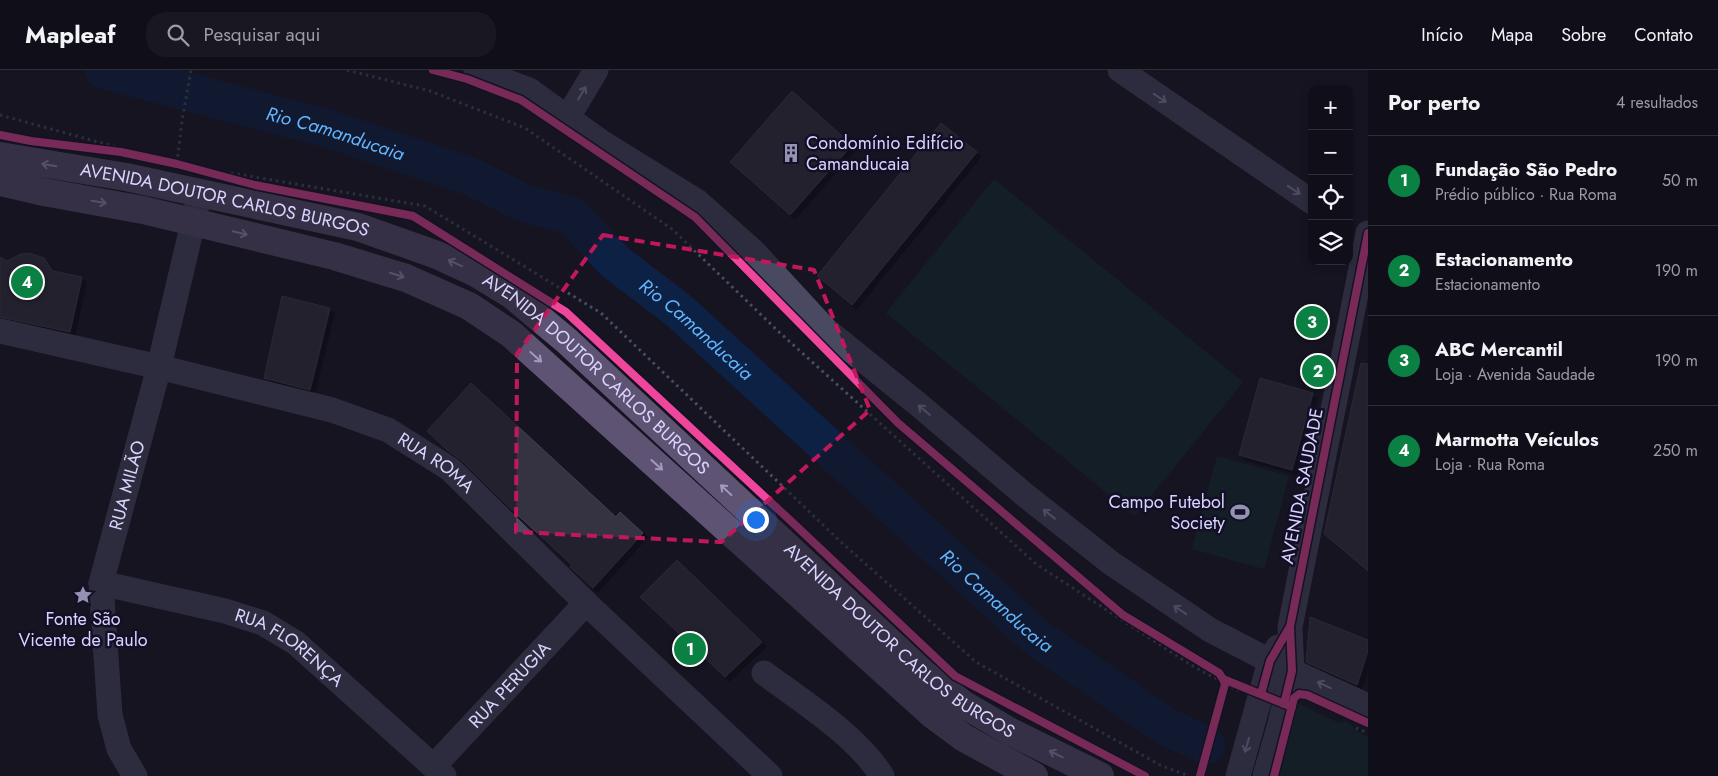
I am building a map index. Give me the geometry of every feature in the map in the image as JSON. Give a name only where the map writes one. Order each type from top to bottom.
[{"type":"main road","name":"AVENIDA DOUTOR CARLOS BURGOS","points":[[0,156],[126,177],[210,184],[358,227],[437,255],[476,273],[512,296],[567,341],[923,673],[963,704],[1011,732],[1100,776]]},
{"type":"main road","name":"AVENIDA DOUTOR CARLOS BURGOS","points":[[0,182],[143,210],[334,256],[406,278],[469,306],[511,334],[932,715],[964,738],[1034,776]]},
{"type":"street","points":[[476,70],[529,90],[620,154],[698,202],[753,251],[825,328],[1025,495],[1111,563],[1210,630],[1281,666],[1368,706]]},
{"type":"street","points":[[568,117],[596,70]]},
{"type":"street","points":[[1120,70],[1308,199]]},
{"type":"street","name":"RUA MILÃO","points":[[135,776],[119,749],[110,715],[101,583],[158,367],[193,222],[210,184]]},
{"type":"street","name":"AVENIDA SAUDADE","points":[[1281,666],[1290,627],[1361,233]]},
{"type":"street","name":"RUA ROMA","points":[[0,330],[332,410],[388,430],[450,469],[586,603],[770,776]]},
{"type":"street","name":"RUA FLORENÇA","points":[[101,583],[225,611],[263,623],[296,643],[439,771]]},
{"type":"street","name":"RUA PERUGIA","points":[[439,771],[586,603]]},
{"type":"street","points":[[1238,776],[1259,703],[1281,666]]},
{"type":"street","points":[[1265,776],[1280,724],[1281,666]]},
{"type":"street","points":[[764,673],[856,744],[875,765],[882,776]]},
{"type":"path","points":[[177,164],[191,70]]},
{"type":"path","points":[[347,70],[430,91],[526,128],[672,229],[779,332],[1036,564],[1191,665],[1224,681],[1259,703]]},
{"type":"path","points":[[85,148],[121,152],[149,158]]},
{"type":"path","points":[[168,162],[186,166]]},
{"type":"path","points":[[210,184],[273,189]]},
{"type":"path","points":[[1100,595],[1123,615],[1219,673],[1224,681],[1222,693]]},
{"type":"highlighted area","points":[[603,235],[814,270],[870,410],[721,542],[516,532],[517,354]]},
{"type":"green space","points":[[994,179],[1243,382],[1135,516],[886,313]]},
{"type":"green space","name":"Campo Futebol Society","points":[[1217,456],[1289,476],[1264,569],[1192,549]]},
{"type":"green space","points":[[1290,700],[1339,723],[1346,721],[1368,737],[1368,776],[1273,776]]},
{"type":"building","name":"Condomínio Edifício Camanducaia","points":[[792,91],[852,145],[790,215],[730,162]]},
{"type":"building","points":[[941,123],[977,152],[852,305],[817,276]]},
{"type":"building","points":[[29,253],[44,258],[53,271],[82,277],[70,332],[0,317],[0,257],[7,261],[21,254]]},
{"type":"building","points":[[282,296],[330,308],[310,390],[264,378]]},
{"type":"building","points":[[1361,363],[1368,364],[1368,571],[1324,534]]},
{"type":"building","points":[[1260,378],[1313,393],[1292,470],[1239,455]]},
{"type":"building","points":[[471,383],[616,517],[620,512],[643,533],[593,588],[570,567],[572,565],[460,459],[448,451],[427,431]]},
{"type":"building","points":[[677,560],[762,642],[725,677],[640,597]]},
{"type":"building","points":[[1310,617],[1368,640],[1368,651],[1357,685],[1306,662]]},
{"type":"waterway","name":"Rio Camanducaia","points":[[104,70],[326,128],[472,177],[524,203],[572,216],[615,262],[678,310],[1037,638],[1167,727],[1206,745]]},
{"type":"cycle path","points":[[433,70],[467,79],[521,100],[695,217],[898,423],[1123,615],[1219,673],[1223,679],[1292,707]]},
{"type":"cycle path","points":[[0,135],[31,141],[121,152],[177,164],[255,185],[413,216],[566,312],[955,676],[1145,776]]},
{"type":"cycle path","points":[[1284,704],[1292,671],[1290,627],[1368,233]]},
{"type":"cycle path","points":[[1261,694],[1270,661],[1289,628]]},
{"type":"cycle path","points":[[1200,776],[1225,684],[1223,679]]},
{"type":"cycle path","points":[[1274,776],[1294,698],[1299,694],[1307,695],[1368,723]]},
{"type":"place","name":"Condomínio Edifício Camanducaia","points":[[791,153]]},
{"type":"place","name":"Marmotta Veículos","points":[[27,282]]},
{"type":"place","name":"ABC Mercantil","points":[[1312,322]]},
{"type":"place","name":"Estacionamento","points":[[1318,371]]},
{"type":"place","name":"Campo Futebol Society","points":[[1240,512]]},
{"type":"place","name":"Fonte São Vicente de Paulo","points":[[83,595]]},
{"type":"place","name":"Fundação São Pedro","points":[[690,649]]}]
